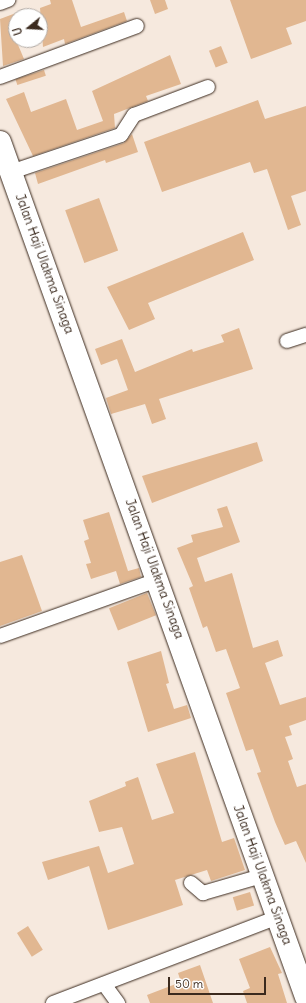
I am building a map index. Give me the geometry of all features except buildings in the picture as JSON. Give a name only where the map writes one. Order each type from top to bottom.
[{"type":"main road","name":"Jalan Haji Ulakma Sinaga","points":[[0,142],[306,997]]},
{"type":"street","points":[[0,3],[8,0]]},
{"type":"street","points":[[0,77],[137,26]]},
{"type":"street","points":[[11,172],[121,135],[134,115],[208,87]]},
{"type":"street","points":[[287,341],[306,335]]},
{"type":"street","points":[[0,636],[157,580]]},
{"type":"street","points":[[191,883],[203,893],[262,876]]},
{"type":"street","points":[[53,1003],[278,917]]},
{"type":"street","points":[[104,984],[118,1003]]}]
